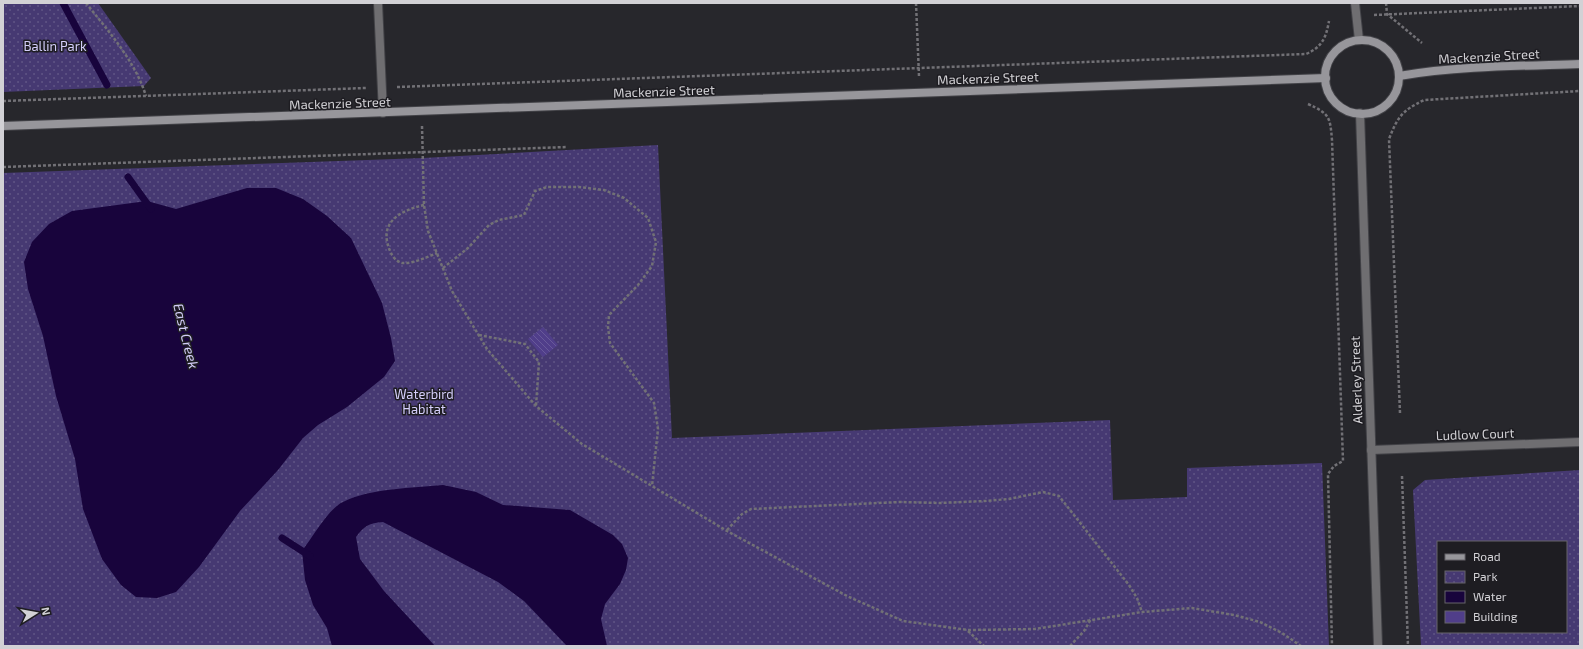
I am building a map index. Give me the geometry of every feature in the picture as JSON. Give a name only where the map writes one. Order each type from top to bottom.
[{"type":"main road","points":[[1359,40],[1375,42],[1389,51],[1397,65],[1399,76],[1398,87],[1390,102],[1376,111],[1360,113],[1349,111],[1336,102],[1328,88],[1326,78],[1327,66],[1337,50],[1347,43],[1359,40]]},
{"type":"main road","name":"Mackenzie Street","points":[[1399,76],[1473,68],[1580,64]]},
{"type":"main road","name":"Mackenzie Street","points":[[3,126],[422,112],[1293,78],[1326,78]]},
{"type":"street","points":[[378,3],[383,113]]},
{"type":"street","points":[[1355,3],[1359,40]]},
{"type":"street","name":"Alderley Street","points":[[1360,113],[1378,646]]},
{"type":"street","name":"Ludlow Court","points":[[1371,450],[1580,442]]},
{"type":"path","points":[[86,3],[109,32],[140,78],[146,96]]},
{"type":"path","points":[[916,3],[919,93]]},
{"type":"path","points":[[1386,3],[1386,14]]},
{"type":"path","points":[[1374,16],[1386,14],[1580,6]]},
{"type":"path","points":[[1386,14],[1422,43]]},
{"type":"path","points":[[3,101],[1306,54],[1320,47],[1324,40],[1329,21]]},
{"type":"path","points":[[1400,413],[1388,139],[1396,121],[1408,108],[1424,100],[1580,91]]},
{"type":"path","points":[[1308,104],[1327,114],[1330,120],[1332,140],[1343,461],[1334,466],[1328,474],[1332,646]]},
{"type":"path","points":[[422,112],[424,205],[428,231],[452,291],[487,349],[536,406],[582,444],[727,530],[847,596],[903,621],[968,630],[1035,629],[1142,612],[1192,608],[1234,615],[1260,622],[1282,633],[1301,646]]},
{"type":"path","points":[[3,167],[567,147]]},
{"type":"path","points":[[443,268],[468,248],[489,225],[499,220],[524,214],[535,191],[547,186],[579,187],[604,190],[624,198],[648,218],[656,242],[652,266],[638,285],[609,315],[608,327],[610,343],[654,402],[658,429],[652,486]]},
{"type":"path","points":[[424,205],[402,212],[393,220],[386,230],[386,243],[393,257],[399,263],[408,263],[437,253]]},
{"type":"path","points":[[479,335],[525,344],[539,362],[536,406]]},
{"type":"path","points":[[1402,476],[1408,646]]},
{"type":"path","points":[[727,530],[742,514],[751,509],[900,502],[940,503],[985,501],[1009,499],[1044,492],[1059,496],[1128,585],[1137,598],[1142,612]]},
{"type":"path","points":[[1070,646],[1084,631],[1092,619]]},
{"type":"path","points":[[968,630],[984,646]]},
{"type":"green space","name":"Ballin Park","points":[[3,3],[98,3],[151,78],[144,86],[3,92]]},
{"type":"green space","name":"Waterbird Habitat","points":[[658,145],[672,438],[1110,420],[1113,500],[1187,497],[1187,468],[1322,463],[1329,646],[3,646],[3,173],[423,158]]},
{"type":"green space","points":[[1580,470],[1580,646],[1421,646],[1413,490],[1425,480]]},
{"type":"water","points":[[247,188],[276,188],[303,199],[327,216],[351,238],[382,303],[395,361],[384,377],[347,407],[318,425],[303,438],[278,470],[240,511],[199,567],[176,592],[157,598],[136,597],[121,585],[102,559],[83,509],[75,459],[56,396],[43,336],[28,289],[24,262],[32,242],[49,224],[72,211],[147,201],[176,209]]},
{"type":"water","points":[[443,485],[476,492],[503,505],[570,510],[613,535],[622,544],[628,558],[626,570],[620,584],[605,604],[601,619],[607,646],[567,646],[524,601],[498,582],[383,522],[374,523],[367,526],[356,537],[360,559],[384,591],[435,646],[332,646],[327,628],[313,605],[305,580],[302,551],[332,510],[343,502],[354,497],[379,491]]},
{"type":"building","points":[[543,327],[558,345],[543,357],[528,339]]},
{"type":"waterway","name":"East Creek","points":[[63,3],[107,85]]},
{"type":"waterway","name":"East Creek","points":[[128,177],[151,209]]},
{"type":"waterway","name":"East Creek","points":[[282,538],[310,556]]}]
